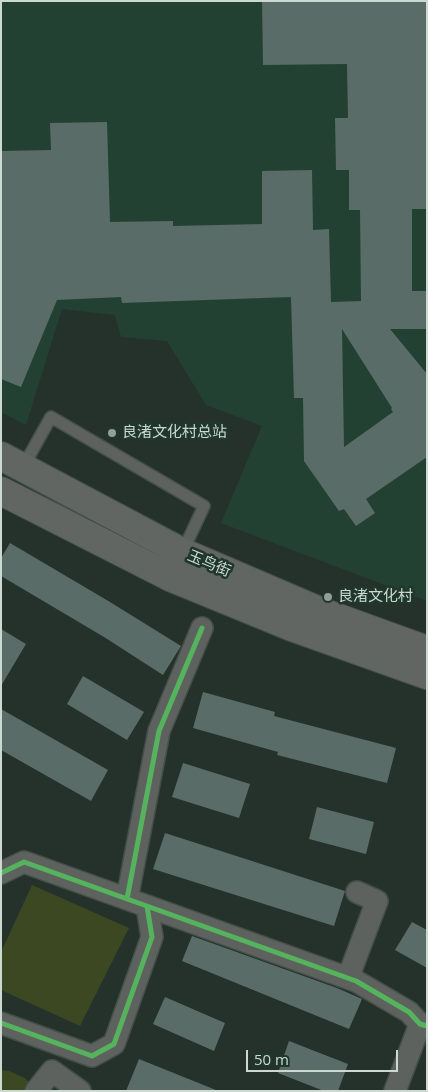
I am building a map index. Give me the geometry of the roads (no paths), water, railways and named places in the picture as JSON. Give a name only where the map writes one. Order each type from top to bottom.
[{"type":"main road","name":"玉鸟街","points":[[12,462],[176,564],[292,627],[427,675]]},
{"type":"main road","name":"玉鸟街","points":[[1,491],[176,564],[322,612],[427,650]]},
{"type":"street","points":[[127,899],[159,731],[202,628]]},
{"type":"street","points":[[1,873],[24,862],[348,978],[409,1012],[423,1025],[396,1091]]},
{"type":"street","points":[[348,978],[377,901],[357,892]]},
{"type":"street","points":[[1,1023],[92,1056],[114,1044],[152,937],[147,906]]},
{"type":"street","points":[[36,1091],[52,1071],[80,1091]]},
{"type":"lane","points":[[12,462],[51,417],[204,506],[176,564]]},
{"type":"place","name":"良渚文化村总站","points":[[112,433]]},
{"type":"place","name":"良渚文化村","points":[[328,597]]}]
